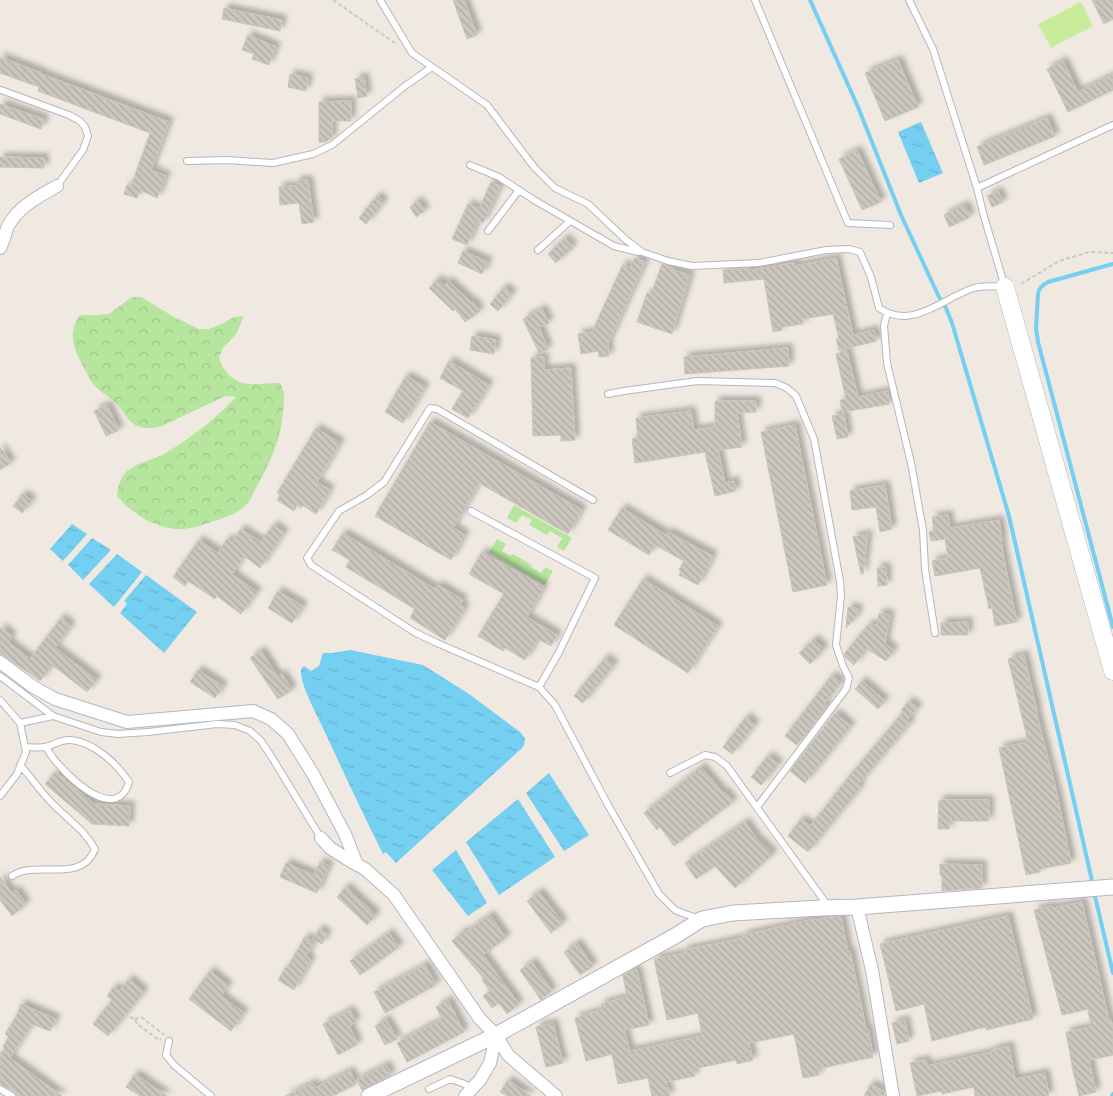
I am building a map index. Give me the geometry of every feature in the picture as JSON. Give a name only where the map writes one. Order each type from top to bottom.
[{"type":"main road","points":[[1005,287],[1113,671]]},
{"type":"street","points":[[0,248],[7,228],[15,216],[28,202],[57,186]]},
{"type":"street","points":[[0,662],[32,686],[55,699],[128,722],[253,711],[271,719],[288,734],[313,774],[345,834],[356,865]]},
{"type":"street","points":[[321,838],[330,848],[365,870],[394,894],[480,1019],[496,1035],[508,1055],[556,1096]]},
{"type":"street","points":[[370,1096],[496,1035],[675,936],[702,919],[733,913],[857,906],[1113,886]]},
{"type":"street","points":[[857,906],[872,970],[893,1096]]},
{"type":"street","points":[[469,1092],[480,1080],[490,1063],[496,1035]]},
{"type":"lane","points":[[380,0],[412,53],[487,105],[534,167],[555,188],[588,204],[625,239],[642,252]]},
{"type":"lane","points":[[755,0],[848,223],[890,225]]},
{"type":"lane","points":[[470,165],[499,176],[519,190],[614,246],[642,252],[668,261],[692,266],[759,263],[826,250],[849,248],[860,252],[871,277],[879,308],[888,313],[902,316],[914,315],[974,288],[1005,287],[977,188],[933,50],[909,0]]},
{"type":"lane","points":[[187,161],[226,160],[273,163],[313,154],[332,145],[432,67]]},
{"type":"lane","points":[[1,90],[69,115],[80,121],[85,127],[88,136],[83,150],[57,186]]},
{"type":"lane","points":[[977,188],[1113,124]]},
{"type":"lane","points":[[488,231],[519,190]]},
{"type":"lane","points":[[538,250],[570,221]]},
{"type":"lane","points":[[888,313],[884,326],[887,363],[913,472],[923,530],[925,569],[935,633]]},
{"type":"lane","points":[[608,394],[697,381],[775,383],[787,388],[796,396],[814,439],[840,581],[841,596],[836,645],[848,678],[846,689],[757,807]]},
{"type":"lane","points":[[592,500],[437,409],[430,408],[384,482],[368,495],[338,511],[308,558],[311,565],[414,632],[539,687],[555,705],[608,805],[659,894],[674,910],[702,919]]},
{"type":"lane","points":[[471,510],[595,578],[558,654],[539,687]]},
{"type":"lane","points":[[0,676],[53,716],[101,732],[118,734],[148,732],[217,724],[235,725],[250,731],[266,748],[321,838]]},
{"type":"lane","points":[[0,700],[20,723],[26,752],[17,774],[0,796]]},
{"type":"lane","points":[[20,723],[53,716]]},
{"type":"lane","points":[[25,747],[46,747],[56,742],[70,740],[88,745],[112,760],[129,782],[127,790],[119,798],[110,799],[97,796],[79,785],[60,767],[46,747]]},
{"type":"lane","points":[[670,773],[705,755],[715,757],[727,766],[829,907]]},
{"type":"lane","points":[[12,876],[15,873],[27,870],[78,867],[86,863],[94,849],[84,832],[50,801],[20,765]]},
{"type":"lane","points":[[169,1041],[166,1055],[174,1065],[208,1095]]},
{"type":"lane","points":[[429,1089],[450,1079],[462,1083],[469,1092]]},
{"type":"lane","points":[[0,1089],[12,1096]]},
{"type":"path","points":[[333,0],[412,53]]},
{"type":"path","points":[[1005,287],[1020,284],[1059,261],[1089,252],[1113,253]]},
{"type":"path","points":[[130,1017],[135,1019],[141,1017],[164,1034],[163,1038],[159,1040],[137,1024],[135,1019]]},
{"type":"green space","points":[[1081,2],[1093,26],[1051,48],[1038,24]]},
{"type":"green space","points":[[132,297],[141,297],[174,317],[199,329],[209,329],[234,317],[244,316],[236,334],[223,348],[219,357],[222,366],[228,374],[240,382],[246,384],[280,383],[282,387],[284,397],[282,422],[275,449],[250,500],[244,507],[233,514],[196,527],[174,529],[156,524],[138,515],[117,496],[120,482],[127,471],[162,455],[182,443],[211,421],[236,397],[226,396],[157,427],[141,427],[131,421],[116,403],[92,383],[75,349],[73,329],[80,315],[109,314]]},
{"type":"green space","points":[[514,505],[572,538],[564,551],[557,547],[562,538],[550,531],[547,535],[529,525],[532,520],[522,515],[516,523],[507,518]]},
{"type":"green space","points":[[497,539],[506,544],[502,551],[511,556],[513,554],[532,565],[531,567],[541,573],[545,567],[553,571],[545,585],[489,552]]},
{"type":"water","points":[[921,122],[943,173],[919,183],[898,132]]},
{"type":"water","points":[[72,524],[87,534],[63,561],[50,549]]},
{"type":"water","points":[[92,538],[111,550],[83,580],[68,565]]},
{"type":"water","points":[[117,554],[142,572],[114,607],[89,584]]},
{"type":"water","points":[[146,575],[197,612],[164,653],[120,613],[127,604],[124,601]]},
{"type":"water","points":[[350,650],[423,665],[469,694],[520,732],[525,738],[522,748],[396,863],[386,852],[383,854],[312,706],[301,675],[301,669],[304,666],[311,671],[319,666],[323,653]]},
{"type":"water","points":[[549,773],[589,835],[564,851],[526,793]]},
{"type":"water","points":[[518,799],[555,857],[499,895],[466,842]]},
{"type":"water","points":[[456,850],[487,903],[468,916],[432,870]]},
{"type":"building","points":[[453,0],[464,0],[477,35],[467,39]]},
{"type":"building","points":[[1092,0],[1113,0],[1113,19],[1104,24]]},
{"type":"building","points":[[224,8],[282,20],[280,31],[222,19]]},
{"type":"building","points":[[248,35],[276,47],[269,65],[252,59],[254,54],[242,50]]},
{"type":"building","points":[[0,57],[169,122],[151,170],[166,176],[157,198],[140,190],[137,198],[124,194],[127,185],[131,186],[150,133],[38,91],[39,87],[0,73]]},
{"type":"building","points":[[898,60],[918,107],[885,121],[865,73]]},
{"type":"building","points":[[1063,61],[1078,92],[1113,75],[1113,90],[1068,112],[1047,69]]},
{"type":"building","points":[[290,74],[308,78],[306,91],[288,87]]},
{"type":"building","points":[[364,77],[367,96],[358,98],[355,79]]},
{"type":"building","points":[[351,101],[351,121],[332,121],[332,138],[326,142],[319,142],[319,102]]},
{"type":"building","points":[[0,104],[44,119],[41,129],[0,114]]},
{"type":"building","points":[[1047,118],[1055,136],[984,165],[977,147]]},
{"type":"building","points":[[857,150],[881,202],[862,210],[839,159]]},
{"type":"building","points":[[0,157],[44,158],[44,168],[0,167]]},
{"type":"building","points":[[308,180],[314,222],[302,224],[299,203],[280,205],[279,187],[297,186],[296,181]]},
{"type":"building","points":[[491,182],[500,186],[483,223],[478,221],[467,245],[452,239],[468,204],[479,209]]},
{"type":"building","points":[[998,191],[1003,202],[992,207],[987,196]]},
{"type":"building","points":[[377,196],[384,202],[366,224],[359,218]]},
{"type":"building","points":[[418,201],[425,211],[416,217],[410,207]]},
{"type":"building","points":[[965,205],[970,217],[949,227],[944,215]]},
{"type":"building","points":[[565,238],[573,247],[556,263],[548,254]]},
{"type":"building","points":[[463,251],[488,262],[482,274],[458,263]]},
{"type":"building","points":[[635,258],[645,262],[608,343],[609,356],[599,357],[598,351],[581,354],[578,334],[592,332],[623,264],[630,268]]},
{"type":"building","points":[[836,258],[853,335],[874,330],[877,341],[839,350],[836,339],[839,339],[833,314],[802,319],[803,324],[782,327],[782,330],[773,332],[764,279],[724,283],[723,270],[750,268],[751,270],[794,263],[794,266]]},
{"type":"building","points":[[662,264],[690,275],[672,334],[637,322],[647,293],[651,294]]},
{"type":"building","points":[[438,279],[444,285],[448,281],[473,302],[480,311],[465,322],[455,309],[453,311],[429,288]]},
{"type":"building","points":[[504,287],[512,294],[498,311],[490,304]]},
{"type":"building","points":[[542,309],[549,323],[539,327],[548,349],[539,353],[523,319]]},
{"type":"building","points":[[472,336],[496,340],[494,354],[470,350]]},
{"type":"building","points":[[788,348],[789,366],[685,374],[684,357]]},
{"type":"building","points":[[847,351],[858,397],[888,391],[890,404],[842,412],[840,400],[846,399],[836,354]]},
{"type":"building","points":[[544,357],[544,370],[571,368],[575,440],[561,441],[561,435],[533,436],[531,358]]},
{"type":"building","points":[[449,361],[489,385],[468,418],[452,409],[463,391],[440,378]]},
{"type":"building","points":[[406,376],[425,387],[403,423],[385,412]]},
{"type":"building","points":[[715,401],[756,401],[756,412],[737,413],[742,447],[718,450],[725,483],[734,481],[736,491],[715,496],[705,452],[635,463],[632,439],[638,438],[636,418],[691,411],[694,430],[715,427]]},
{"type":"building","points":[[107,405],[119,430],[106,436],[94,411]]},
{"type":"building","points":[[844,414],[848,437],[837,439],[832,416]]},
{"type":"building","points":[[430,422],[582,510],[568,534],[479,483],[453,528],[465,535],[451,560],[375,516]]},
{"type":"building","points":[[795,425],[827,585],[793,592],[761,432]]},
{"type":"building","points":[[316,428],[340,443],[317,482],[330,490],[316,514],[302,505],[301,508],[297,505],[294,511],[277,500],[280,495],[277,493]]},
{"type":"building","points":[[0,447],[11,463],[0,470]]},
{"type":"building","points":[[885,485],[892,529],[880,532],[876,507],[852,510],[850,491]]},
{"type":"building","points":[[23,494],[32,501],[22,513],[13,506]]},
{"type":"building","points":[[622,508],[666,535],[668,532],[713,556],[698,585],[679,575],[681,572],[679,570],[684,561],[655,545],[649,555],[608,530]]},
{"type":"building","points":[[948,515],[950,528],[999,520],[1005,565],[1017,622],[995,626],[992,608],[989,609],[980,568],[935,576],[932,561],[948,558],[945,539],[931,541],[929,532],[934,531],[932,517]]},
{"type":"building","points":[[273,525],[284,533],[260,568],[244,556],[232,574],[257,592],[241,614],[217,596],[215,599],[188,581],[185,586],[173,577],[199,540],[218,553],[227,539],[232,542],[241,529],[261,542]]},
{"type":"building","points":[[343,533],[435,589],[438,585],[463,600],[460,605],[465,608],[445,640],[410,618],[415,609],[346,567],[350,560],[332,550]]},
{"type":"building","points":[[868,534],[863,574],[861,574],[853,537]]},
{"type":"building","points":[[482,552],[544,587],[527,617],[557,635],[551,646],[538,639],[525,660],[505,648],[503,651],[478,636],[504,594],[469,574]]},
{"type":"building","points":[[886,567],[887,585],[878,586],[877,568]]},
{"type":"building","points":[[643,579],[718,626],[688,673],[614,625]]},
{"type":"building","points":[[278,591],[303,606],[292,623],[268,608]]},
{"type":"building","points":[[848,607],[858,609],[857,616],[846,628]]},
{"type":"building","points":[[879,613],[890,615],[885,644],[894,650],[886,661],[867,649],[854,665],[844,654],[869,624],[877,625]]},
{"type":"building","points":[[61,618],[71,626],[55,648],[97,680],[87,692],[52,665],[40,681],[0,653],[0,627],[12,636],[8,642],[30,659]]},
{"type":"building","points":[[968,622],[968,635],[941,635],[941,623]]},
{"type":"building","points":[[814,639],[824,649],[810,664],[799,653]]},
{"type":"building","points":[[261,651],[278,677],[282,674],[292,690],[278,699],[250,658]]},
{"type":"building","points":[[1024,655],[1058,798],[1071,863],[1040,869],[1040,872],[1026,875],[999,748],[1028,742],[1008,659]]},
{"type":"building","points":[[605,658],[614,665],[583,703],[574,696]]},
{"type":"building","points":[[198,670],[223,686],[215,698],[190,682]]},
{"type":"building","points":[[832,675],[841,683],[824,704],[827,706],[797,745],[785,736]]},
{"type":"building","points":[[862,681],[885,701],[878,709],[855,689]]},
{"type":"building","points":[[909,701],[918,708],[908,719],[911,722],[858,785],[861,787],[808,852],[788,836],[801,819],[810,826],[903,712],[901,710]]},
{"type":"building","points":[[835,713],[851,726],[805,783],[790,771]]},
{"type":"building","points":[[746,717],[755,725],[732,754],[723,747]]},
{"type":"building","points":[[768,756],[779,764],[761,785],[751,777]]},
{"type":"building","points":[[701,767],[733,802],[674,846],[660,827],[657,830],[644,813]]},
{"type":"building","points":[[56,772],[94,804],[130,806],[129,826],[92,824],[45,784]]},
{"type":"building","points":[[939,800],[989,800],[989,821],[949,821],[949,829],[938,829]]},
{"type":"building","points":[[745,822],[760,843],[773,854],[735,888],[715,866],[696,879],[685,863]]},
{"type":"building","points":[[320,862],[329,866],[317,893],[280,877],[286,863],[314,875]]},
{"type":"building","points":[[940,864],[982,865],[982,888],[942,891]]},
{"type":"building","points":[[0,877],[12,893],[16,890],[26,904],[12,916],[0,900]]},
{"type":"building","points":[[346,887],[376,915],[367,925],[337,897]]},
{"type":"building","points":[[539,892],[563,923],[551,933],[527,901]]},
{"type":"building","points":[[1082,902],[1109,1020],[1111,1020],[1113,1028],[1113,1055],[1089,1060],[1096,1092],[1079,1096],[1066,1032],[1091,1027],[1088,1009],[1062,1015],[1034,910]]},
{"type":"building","points":[[490,915],[506,938],[483,955],[519,1004],[507,1014],[499,1003],[492,1008],[483,996],[490,991],[482,980],[484,979],[452,941],[463,931],[465,933]]},
{"type":"building","points":[[1008,916],[1033,1019],[986,1030],[985,1027],[932,1041],[924,1004],[896,1011],[880,944]]},
{"type":"building","points":[[831,917],[841,917],[873,1057],[818,1069],[819,1075],[803,1078],[794,1034],[749,1043],[753,1060],[737,1064],[736,1060],[693,1069],[695,1076],[666,1082],[670,1096],[652,1096],[648,1078],[618,1084],[612,1054],[586,1061],[575,1018],[602,1010],[601,1004],[627,997],[623,975],[637,970],[649,1025],[624,1030],[630,1051],[702,1036],[698,1013],[667,1020],[654,959],[685,953],[684,950],[743,938],[743,935]]},
{"type":"building","points":[[319,929],[327,934],[322,944],[313,939]]},
{"type":"building","points":[[389,933],[399,947],[360,975],[350,961]]},
{"type":"building","points":[[305,937],[314,942],[306,956],[311,960],[294,990],[278,980]]},
{"type":"building","points":[[577,943],[593,966],[580,975],[564,952]]},
{"type":"building","points":[[532,962],[552,991],[541,1000],[520,970]]},
{"type":"building","points":[[425,965],[436,985],[385,1013],[374,992]]},
{"type":"building","points":[[210,971],[228,986],[221,996],[244,1013],[231,1031],[189,999]]},
{"type":"building","points":[[129,979],[144,992],[108,1036],[93,1024],[112,1000],[107,996],[114,987],[119,991]]},
{"type":"building","points":[[448,1000],[464,1032],[407,1062],[397,1043],[442,1019],[436,1007]]},
{"type":"building","points":[[21,1004],[56,1019],[50,1031],[32,1024],[10,1058],[62,1096],[17,1096],[15,1092],[0,1084],[0,1051],[2,1053],[5,1048],[3,1046],[9,1037],[5,1034],[16,1017]]},
{"type":"building","points":[[350,1010],[356,1022],[349,1026],[358,1044],[338,1055],[323,1024]]},
{"type":"building","points":[[386,1019],[397,1039],[385,1045],[375,1026]]},
{"type":"building","points":[[905,1020],[909,1041],[897,1044],[892,1023]]},
{"type":"building","points":[[553,1023],[563,1063],[546,1067],[536,1027]]},
{"type":"building","points":[[1009,1046],[1015,1079],[1045,1073],[1049,1096],[975,1096],[974,1087],[942,1094],[942,1091],[917,1096],[910,1063],[926,1060],[927,1066],[992,1052],[992,1050]]},
{"type":"building","points":[[386,1065],[391,1075],[362,1090],[357,1080]]},
{"type":"building","points":[[350,1071],[356,1084],[333,1096],[285,1096],[313,1083],[315,1088]]},
{"type":"building","points":[[135,1074],[167,1096],[140,1096],[126,1087]]},
{"type":"building","points":[[508,1080],[531,1096],[507,1096],[500,1092]]},
{"type":"building","points":[[871,1084],[884,1092],[885,1096],[864,1096]]},
{"type":"waterway","points":[[810,0],[858,107],[901,215],[952,323],[1009,516],[1093,885]]},
{"type":"waterway","points":[[1113,264],[1043,285],[1038,294],[1036,328],[1038,342],[1113,627]]},
{"type":"waterway","points":[[1094,892],[1113,973]]}]
